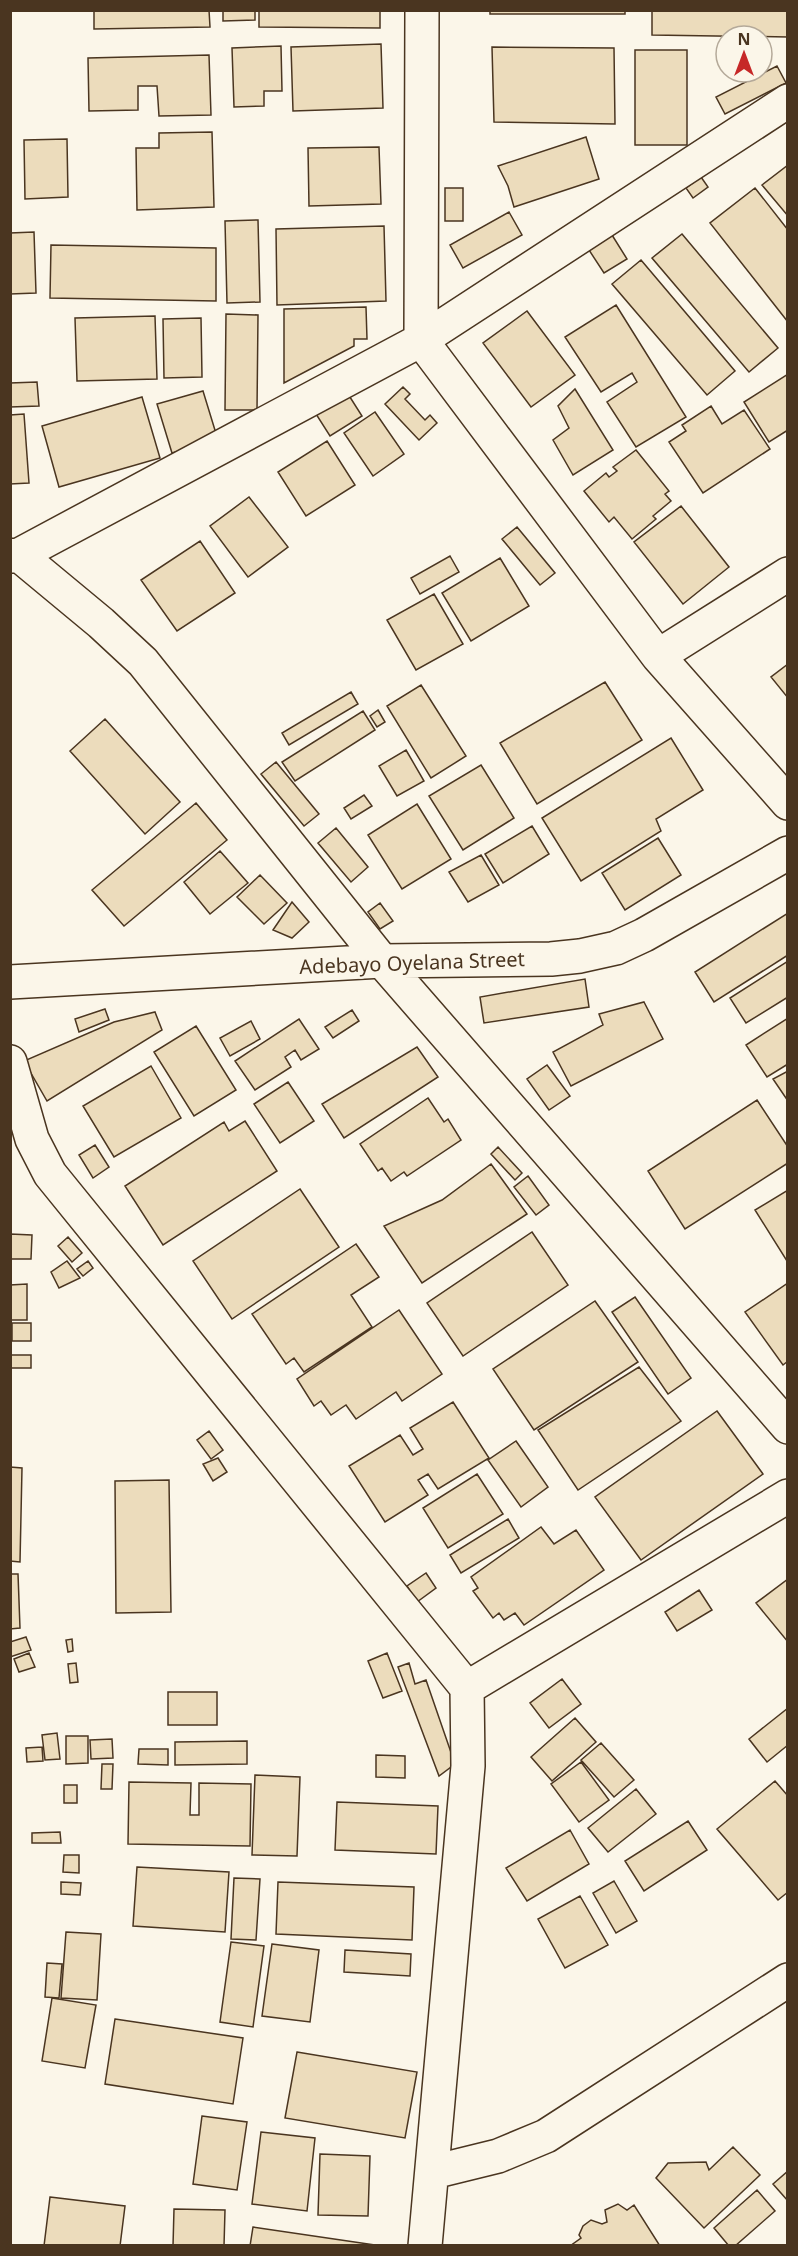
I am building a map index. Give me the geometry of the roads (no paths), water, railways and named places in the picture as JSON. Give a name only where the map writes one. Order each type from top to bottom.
[{"type":"street","points":[[422,10],[421,340],[658,656],[788,803]]},
{"type":"street","points":[[788,101],[421,340],[15,556],[101,623],[143,662],[382,961],[788,1427]]},
{"type":"street","points":[[658,656],[788,574]]},
{"type":"street","name":"Adebayo Oyelana Street","points":[[10,982],[382,961],[551,959],[580,956],[616,948],[644,935],[788,853]]},
{"type":"street","points":[[10,1062],[32,1139],[50,1174],[467,1688],[468,1766],[425,2246]]},
{"type":"street","points":[[467,1688],[788,1496]]},
{"type":"street","points":[[433,2172],[498,2156],[546,2136],[788,1980]]}]
